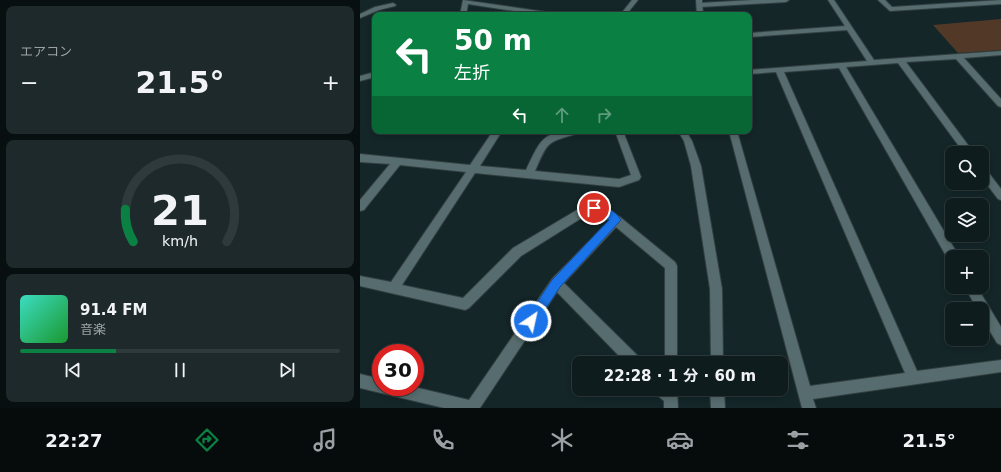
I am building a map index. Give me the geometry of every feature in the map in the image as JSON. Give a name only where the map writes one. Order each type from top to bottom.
[{"type":"street","points":[[625,12],[635,0]]},
{"type":"street","points":[[699,3],[786,0]]},
{"type":"street","points":[[831,0],[872,63]]},
{"type":"street","points":[[881,0],[890,9],[1001,2]]},
{"type":"street","points":[[464,12],[466,1],[534,12]]},
{"type":"street","points":[[360,16],[377,8],[393,5]]},
{"type":"street","points":[[752,35],[848,28]]},
{"type":"street","points":[[752,72],[1001,53]]},
{"type":"street","points":[[958,56],[1001,104]]},
{"type":"street","points":[[900,60],[964,146]]},
{"type":"street","points":[[841,65],[949,250]]},
{"type":"street","points":[[779,70],[914,379]]},
{"type":"street","points":[[360,79],[372,75]]},
{"type":"street","points":[[393,289],[496,134]]},
{"type":"street","points":[[529,174],[543,142],[561,134]]},
{"type":"street","points":[[360,158],[619,183],[636,177],[620,134]]},
{"type":"street","points":[[684,134],[688,141],[696,166],[716,289],[717,356]]},
{"type":"street","points":[[734,134],[809,408]]},
{"type":"street","points":[[360,207],[398,162]]},
{"type":"street","points":[[989,180],[1001,196]]},
{"type":"street","points":[[360,281],[465,304],[517,252],[586,210],[602,209],[672,266],[671,356]]},
{"type":"street","points":[[423,396],[472,408],[556,283],[616,220]]},
{"type":"street","points":[[556,283],[628,356]]},
{"type":"street","points":[[975,294],[1001,339]]},
{"type":"street","points":[[805,393],[1001,366]]},
{"type":"street","points":[[360,381],[372,384]]},
{"type":"street","points":[[717,396],[718,408]]},
{"type":"shaded area","points":[[1001,19],[1001,50],[958,53],[933,25]]},
{"type":"route","points":[[531,321],[556,283],[616,220],[602,209],[594,208]]}]
